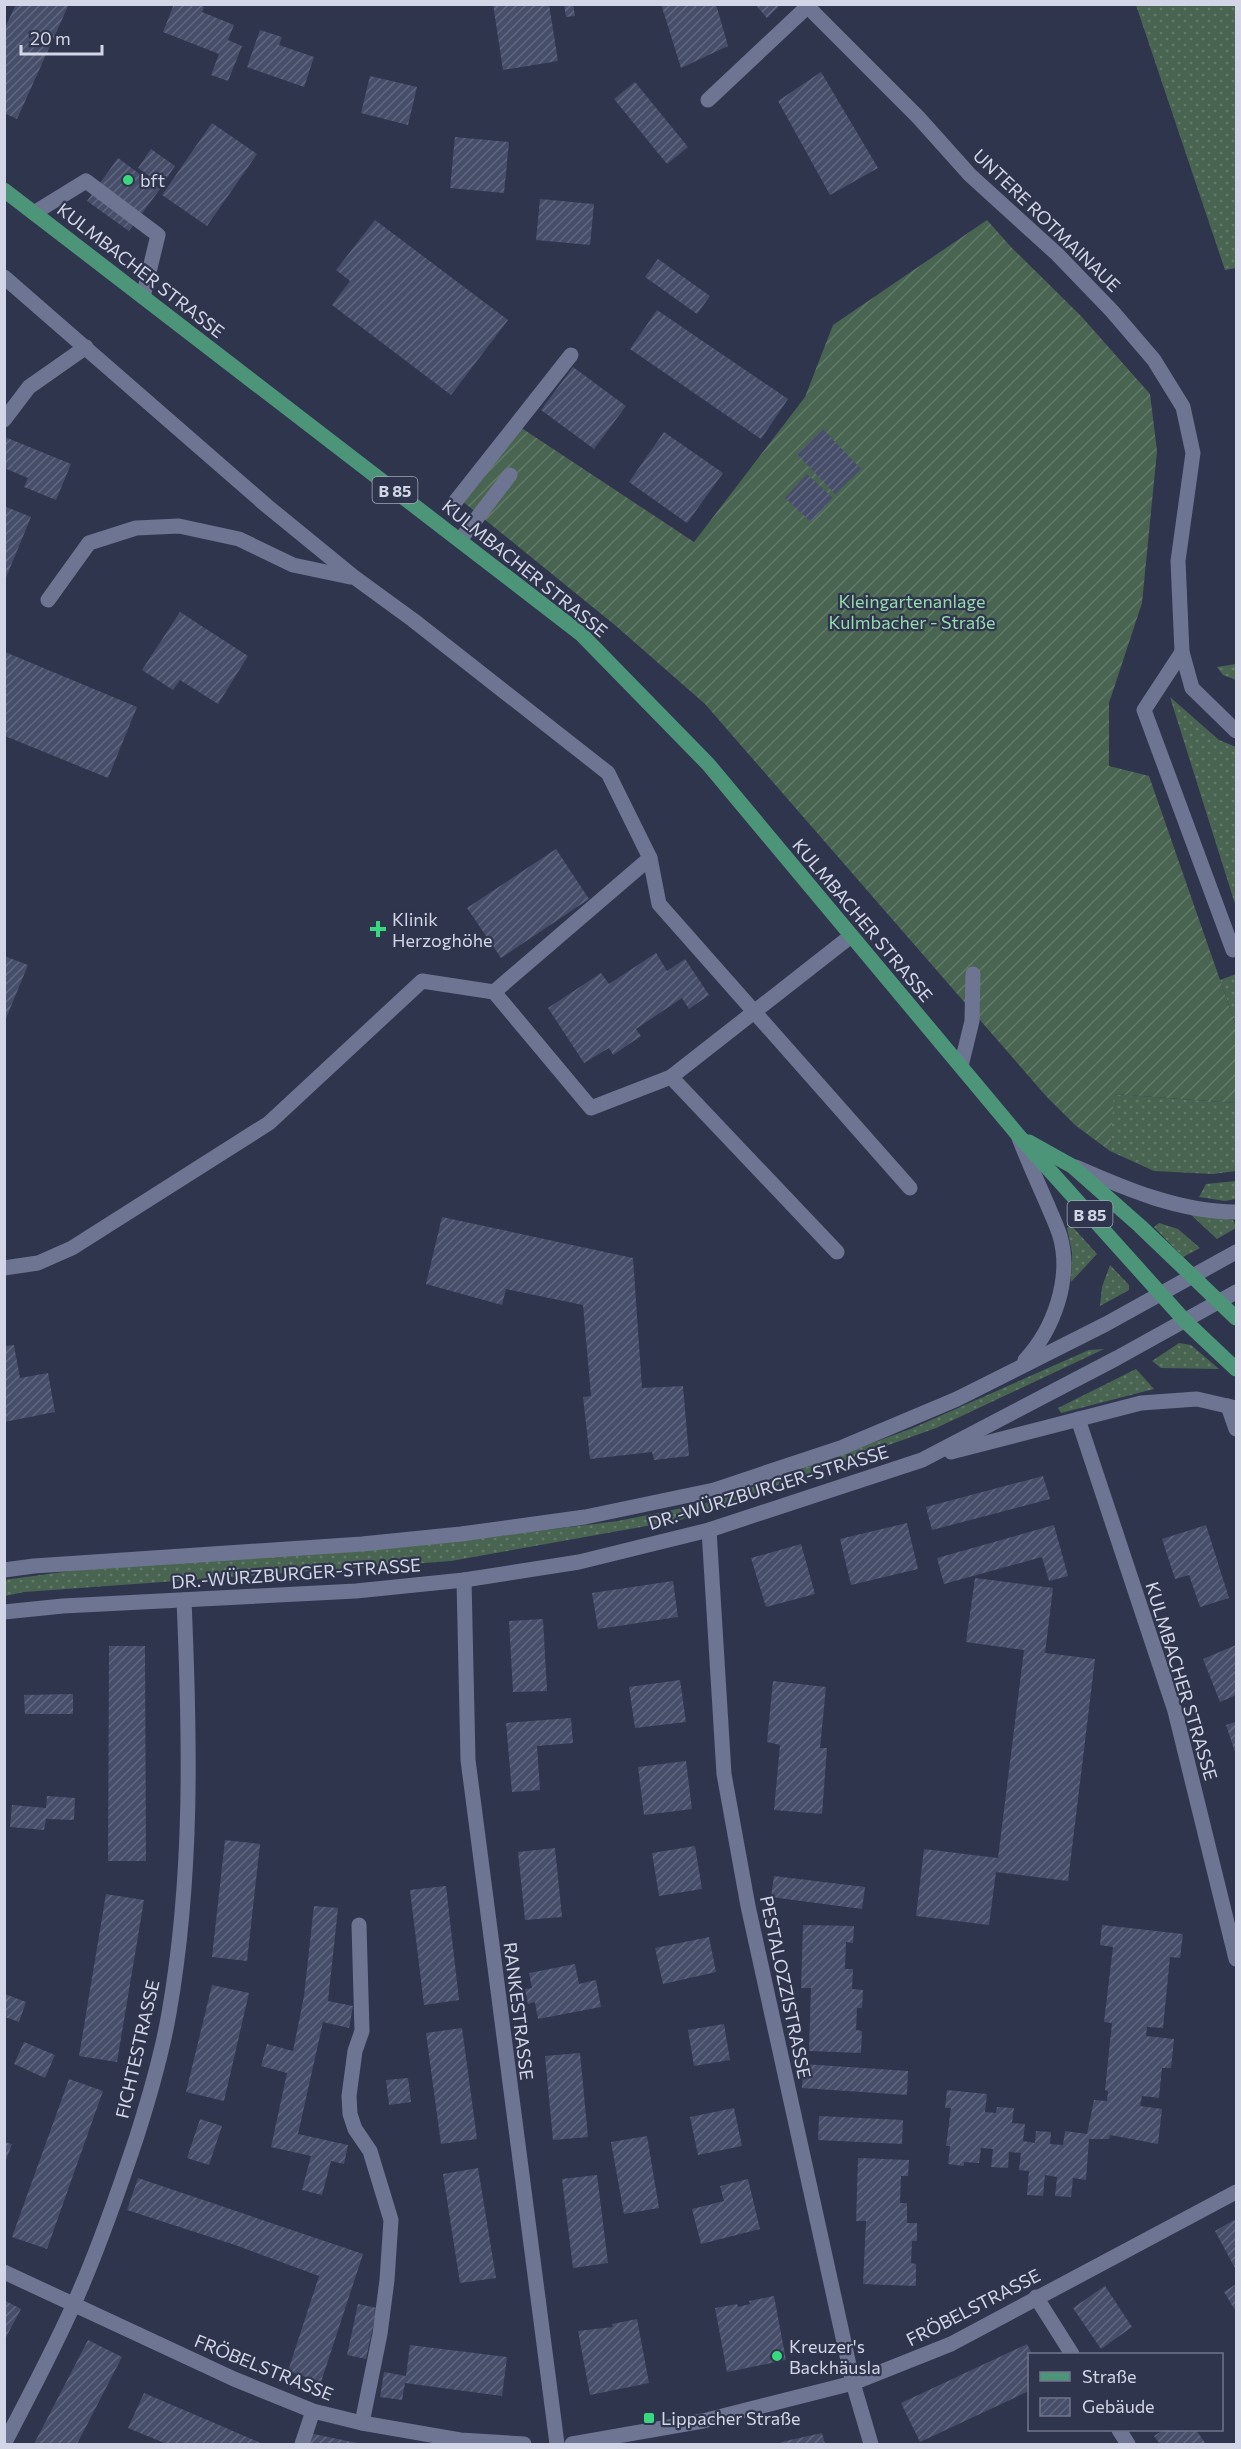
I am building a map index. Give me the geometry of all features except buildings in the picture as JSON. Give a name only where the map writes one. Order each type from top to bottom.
[{"type":"main road","name":"KULMBACHER STRASSE","points":[[4,190],[581,634],[708,764],[1018,1135],[1160,1295]]},
{"type":"main road","name":"KULMBACHER STRASSE","points":[[1018,1135],[1072,1166],[1192,1277]]},
{"type":"main road","name":"B 85","points":[[1192,1277],[1236,1318]]},
{"type":"main road","name":"B 85","points":[[1160,1295],[1236,1368]]},
{"type":"street","points":[[708,100],[806,6]]},
{"type":"street","name":"UNTERE ROTMAINAUE","points":[[806,6],[918,117],[970,175],[1058,254],[1154,360],[1183,407],[1192,453],[1178,561],[1182,652],[1192,688],[1236,731]]},
{"type":"street","points":[[34,213],[86,181],[149,228],[158,235],[143,297]]},
{"type":"street","points":[[4,277],[258,499],[354,577],[413,620],[608,774],[650,858],[659,904],[910,1188]]},
{"type":"street","points":[[4,420],[29,387],[86,347]]},
{"type":"street","points":[[455,502],[571,355]]},
{"type":"street","points":[[460,540],[510,475]]},
{"type":"street","points":[[48,600],[89,543],[136,528],[179,526],[239,539],[292,566],[354,577]]},
{"type":"street","points":[[1182,652],[1144,710],[1233,950]]},
{"type":"street","points":[[494,992],[650,858]]},
{"type":"street","points":[[4,1268],[39,1263],[72,1248],[269,1123],[422,981],[494,992],[591,1108],[671,1077],[851,936]]},
{"type":"street","points":[[961,1066],[972,1021],[973,974]]},
{"type":"street","points":[[671,1077],[837,1252]]},
{"type":"street","points":[[1018,1135],[1060,1236],[1064,1263],[1061,1286],[1052,1318],[1039,1345],[1018,1368]]},
{"type":"street","points":[[1072,1166],[1179,1205],[1236,1212]]},
{"type":"street","name":"DR.-WÜRZBURGER-STRASSE","points":[[4,1570],[133,1558],[362,1545],[461,1534],[585,1517],[714,1490],[843,1447],[957,1399],[1160,1295],[1236,1252]]},
{"type":"street","name":"DR.-WÜRZBURGER-STRASSE","points":[[4,1612],[63,1606],[356,1591],[464,1580],[579,1562],[709,1530],[922,1460],[1236,1292]]},
{"type":"street","points":[[922,1460],[1141,1403],[1172,1399],[1197,1399],[1232,1407],[1236,1429]]},
{"type":"street","name":"KULMBACHER STRASSE","points":[[1078,1419],[1175,1711],[1236,1959]]},
{"type":"street","name":"PESTALOZZISTRASSE","points":[[709,1530],[724,1774],[748,1906],[853,2383],[871,2445]]},
{"type":"street","name":"RANKESTRASSE","points":[[464,1580],[468,1760],[557,2445]]},
{"type":"street","name":"FICHTESTRASSE","points":[[4,2444],[74,2305],[125,2172],[152,2088],[169,2013],[181,1925],[189,1819],[189,1714],[184,1600]]},
{"type":"street","points":[[359,1925],[362,2031],[355,2051],[348,2096],[355,2129],[370,2151],[391,2220],[380,2334],[362,2423]]},
{"type":"street","name":"FRÖBELSTRASSE","points":[[572,2445],[703,2421],[853,2383],[951,2344],[1236,2192]]},
{"type":"street","name":"FRÖBELSTRASSE","points":[[4,2272],[234,2379],[313,2411],[362,2423],[460,2440],[524,2445]]},
{"type":"street","points":[[1036,2297],[1071,2353]]},
{"type":"street","points":[[302,2445],[313,2411]]},
{"type":"street","points":[[1120,2431],[1128,2445]]},
{"type":"green space","points":[[1136,5],[1236,5],[1236,268],[1225,270]]},
{"type":"green space","name":"Kleingartenanlage Kulmbacher - Straße","points":[[987,220],[1081,316],[1150,394],[1157,451],[1142,603],[1109,703],[1109,766],[1149,776],[1236,1026],[1236,1103],[1114,1094],[1110,1151],[1075,1125],[1046,1096],[705,704],[616,626],[462,501],[520,427],[694,542],[805,397],[833,325]]},
{"type":"green space","points":[[1236,664],[1236,680],[1223,675],[1217,667]]},
{"type":"green space","points":[[1170,697],[1219,740],[1236,747],[1236,907]]},
{"type":"green space","points":[[1236,974],[1236,1026],[1220,980]]},
{"type":"green space","points":[[1113,1094],[1236,1103],[1236,1171],[1213,1174],[1154,1171],[1110,1151]]},
{"type":"green space","points":[[1236,1181],[1236,1199],[1225,1201],[1199,1197],[1206,1184]]},
{"type":"green space","points":[[1189,1213],[1233,1220],[1236,1228],[1217,1239]]},
{"type":"green space","points":[[1159,1223],[1178,1229],[1200,1248],[1183,1257],[1154,1227]]},
{"type":"green space","points":[[1071,1225],[1097,1254],[1071,1282],[1072,1252],[1067,1228]]},
{"type":"green space","points":[[1110,1265],[1129,1285],[1129,1290],[1100,1306],[1102,1287]]},
{"type":"green space","points":[[1179,1343],[1191,1345],[1219,1369],[1161,1368],[1152,1361]]},
{"type":"green space","points":[[1104,1349],[936,1428],[680,1520],[451,1561],[24,1592],[5,1596],[4,1580],[70,1571],[451,1542],[618,1521],[712,1502],[913,1428],[1089,1350]]},
{"type":"green space","points":[[1136,1369],[1154,1389],[1061,1413],[1058,1408]]},
{"type":"place","name":"bft","points":[[128,180]]},
{"type":"place","name":"Klinik Herzoghöhe","points":[[378,929]]},
{"type":"place","name":"Kreuzer's Backhäusla","points":[[777,2356]]},
{"type":"place","name":"Lippacher Straße","points":[[649,2418]]}]
